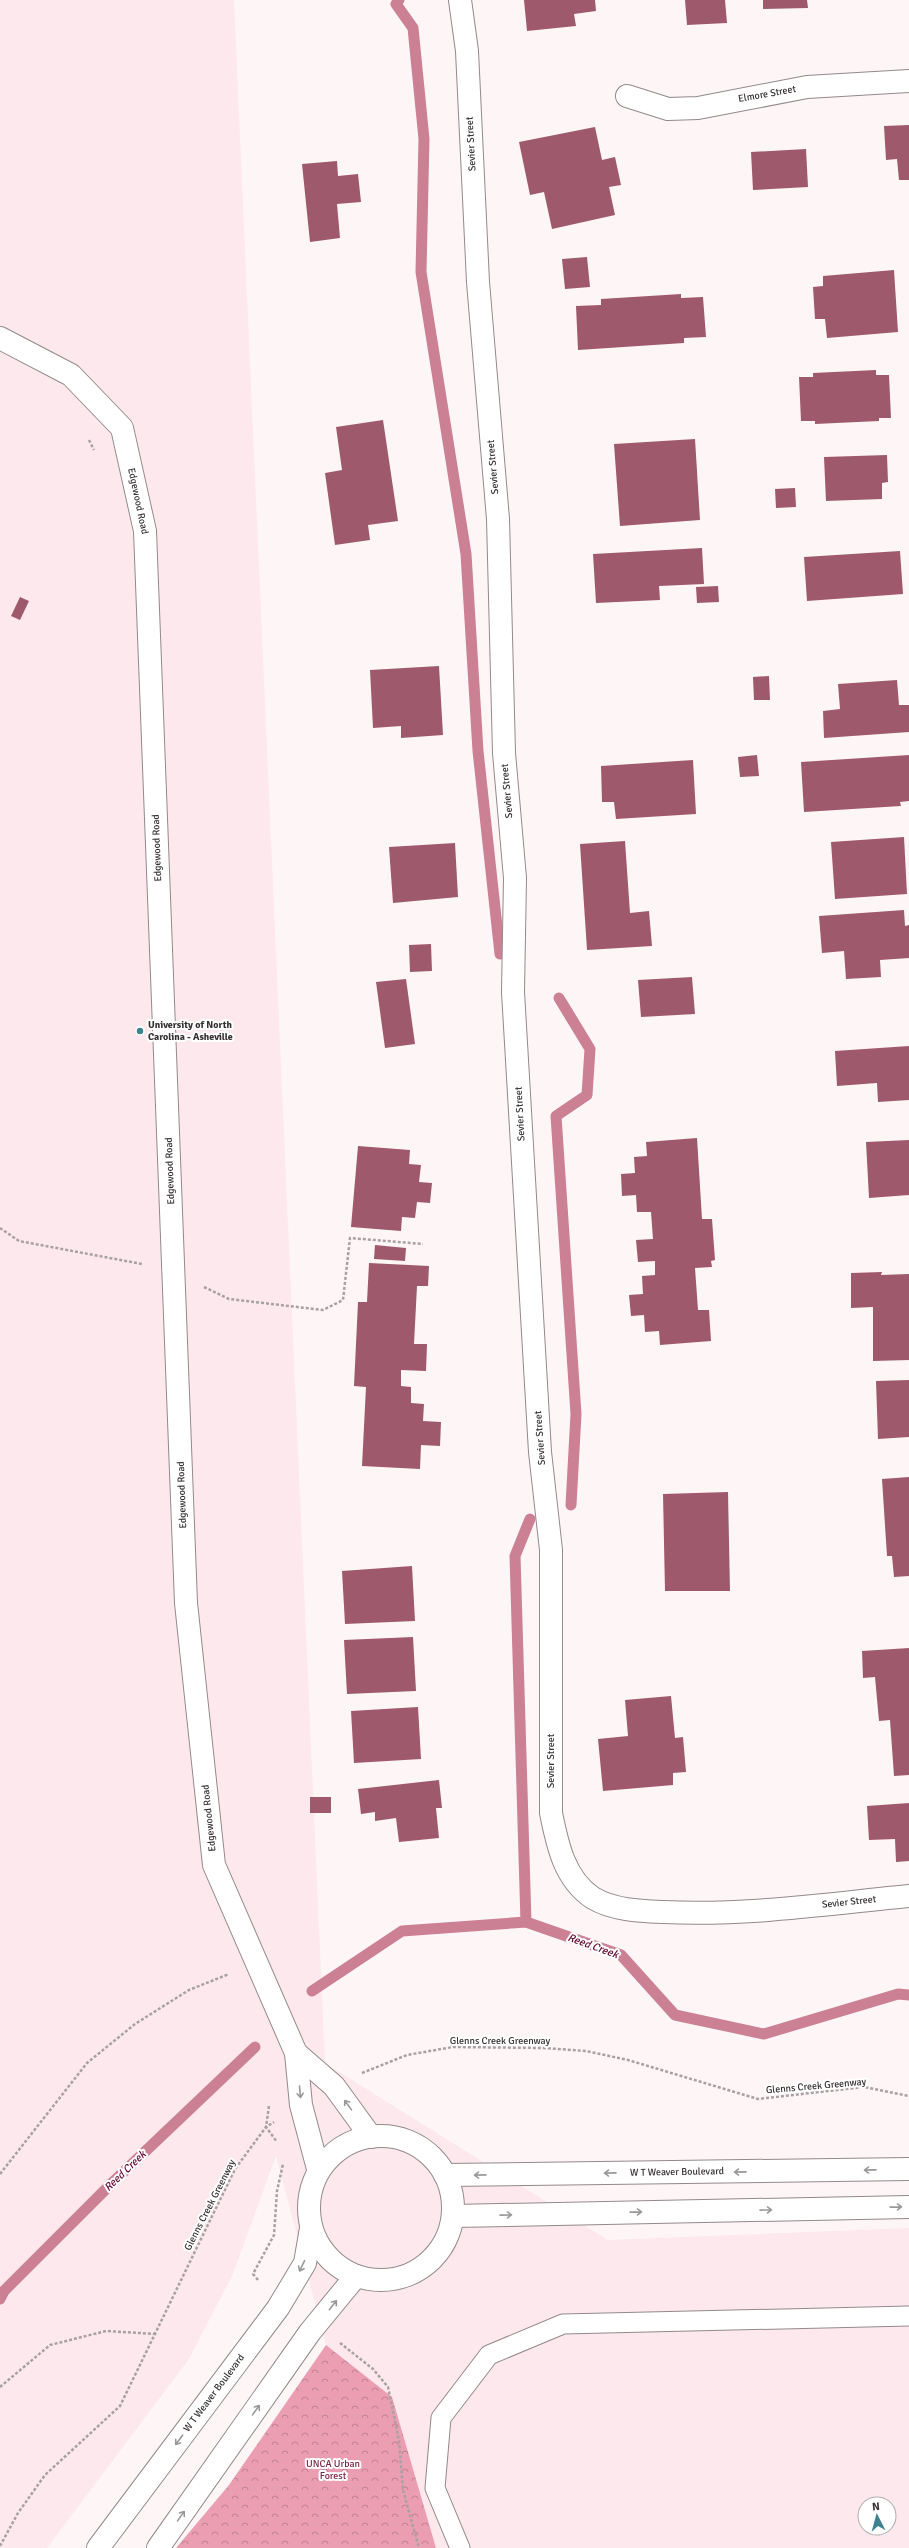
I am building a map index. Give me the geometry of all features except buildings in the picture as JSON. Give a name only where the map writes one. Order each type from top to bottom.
[{"type":"street","name":"Sevier Street","points":[[460,0],[467,52],[478,282],[498,519],[504,753],[515,878],[513,992],[540,1452],[551,1550],[551,1813],[559,1850],[573,1880],[593,1898],[629,1910],[745,1913],[909,1896]]},
{"type":"street","name":"Elmore Street","points":[[627,96],[668,108],[698,108],[807,87],[909,81]]},
{"type":"street","name":"Edgewood Road","points":[[0,338],[71,375],[122,428],[145,531],[186,1603],[214,1866],[259,1962],[296,2053],[301,2105],[318,2169]]},
{"type":"street","name":"Edgewood Road","points":[[296,2053],[334,2086],[371,2137]]},
{"type":"street","points":[[389,2136],[406,2140],[422,2148],[435,2161],[445,2175],[452,2195],[453,2216],[449,2232],[441,2247],[419,2269],[404,2276],[388,2280],[371,2280],[356,2276],[344,2270],[324,2252],[311,2228],[308,2211],[310,2193],[318,2169],[329,2157],[348,2143],[371,2137],[389,2136]]},
{"type":"street","name":"W T Weaver Boulevard","points":[[445,2175],[909,2170]]},
{"type":"street","points":[[453,2216],[909,2207]]},
{"type":"street","name":"W T Weaver Boulevard","points":[[98,2548],[278,2308],[305,2262],[311,2228]]},
{"type":"street","points":[[158,2548],[310,2332],[356,2276]]},
{"type":"lane","points":[[460,2548],[435,2488],[441,2418],[489,2355],[563,2324],[909,2316]]},
{"type":"path","points":[[85,433],[96,454]]},
{"type":"path","points":[[0,1228],[19,1240],[145,1264]]},
{"type":"path","points":[[229,1299],[323,1310],[343,1300],[350,1238],[422,1244]]},
{"type":"path","points":[[0,2174],[87,2063],[135,2024],[189,1990],[259,1962]]},
{"type":"path","name":"Glenns Creek Greenway","points":[[334,2086],[407,2055],[453,2047],[586,2051],[628,2060],[758,2099],[864,2087],[909,2096]]},
{"type":"path","name":"Glenns Creek Greenway","points":[[0,2546],[18,2513],[45,2474],[120,2406],[156,2334],[234,2169],[266,2127],[301,2105]]},
{"type":"path","points":[[0,2387],[50,2345],[106,2331],[156,2334]]},
{"type":"path","points":[[339,2341],[373,2369],[388,2387],[399,2441],[403,2490],[419,2548]]},
{"type":"shaded area","name":"University of North Carolina - Asheville","points":[[0,0],[234,0],[325,2063],[608,2240],[909,2228],[909,2548],[337,2548],[326,2345],[276,2156],[233,2274],[189,2359],[47,2548],[0,2548]]},
{"type":"green space","name":"UNCA Urban Forest","points":[[326,2345],[392,2397],[436,2548],[176,2548],[229,2485]]},
{"type":"waterway","points":[[399,0],[396,4],[413,28],[424,139],[421,272],[466,554],[478,751],[500,954]]},
{"type":"waterway","points":[[559,998],[590,1049],[587,1095],[556,1116],[576,1414],[571,1505]]},
{"type":"waterway","points":[[526,1922],[515,1556],[530,1519]]},
{"type":"waterway","name":"Reed Creek","points":[[312,1991],[402,1931],[526,1922],[621,1955],[675,2015],[764,2034],[898,1994],[909,1995]]},
{"type":"waterway","name":"Reed Creek","points":[[0,2299],[4,2291],[112,2183],[255,2047]]},
{"type":"place","name":"University of North Carolina - Asheville","points":[[140,1031]]}]
